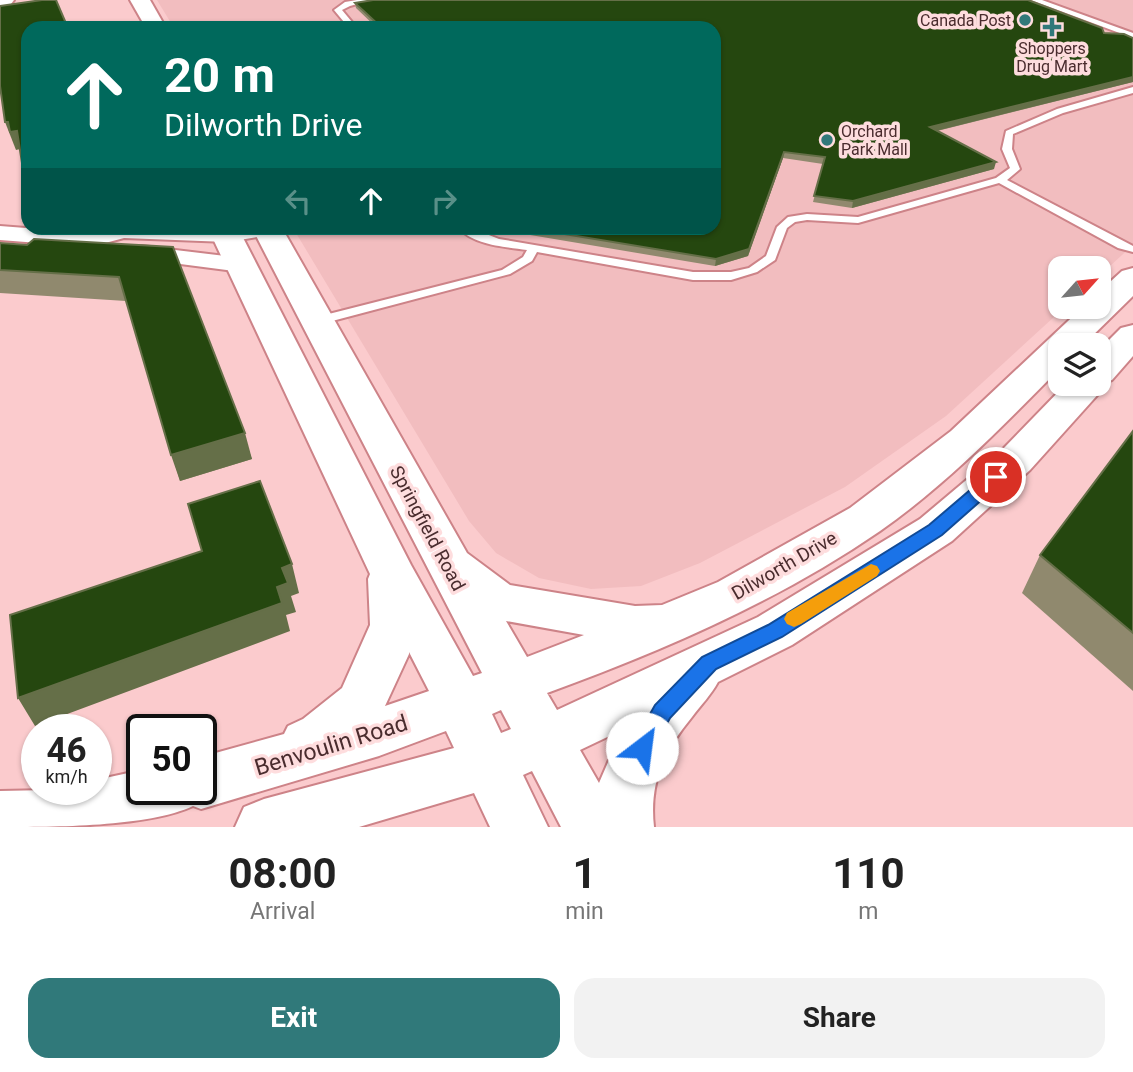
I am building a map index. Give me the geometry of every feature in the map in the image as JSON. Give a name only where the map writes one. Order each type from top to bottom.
[{"type":"main road","points":[[140,0],[152,21]]},
{"type":"main road","name":"Springfield Road","points":[[271,235],[442,555],[592,827]]},
{"type":"main road","points":[[231,242],[519,827]]},
{"type":"main road","name":"Dilworth Drive","points":[[1076,333],[1133,278]]},
{"type":"main road","points":[[1111,359],[1133,335]]},
{"type":"main road","name":"Dilworth Drive","points":[[460,703],[735,595],[865,519],[965,440],[1048,360]]},
{"type":"main road","points":[[264,827],[488,764],[545,740],[775,631],[936,530],[1017,460],[1076,396]]},
{"type":"main road","points":[[442,555],[497,601],[635,625],[675,620]]},
{"type":"main road","points":[[221,778],[322,736],[360,704],[384,654],[394,625],[391,570]]},
{"type":"main road","points":[[625,827],[622,811],[632,766],[663,712],[709,663]]},
{"type":"main road","name":"Benvoulin Road","points":[[221,778],[379,732],[460,703]]},
{"type":"main road","points":[[0,818],[67,814],[126,800]]},
{"type":"street","points":[[0,233],[21,235]]},
{"type":"street","points":[[26,235],[90,240],[108,235]]},
{"type":"street","points":[[162,235],[231,242]]},
{"type":"street","points":[[90,240],[98,248],[231,242],[249,235]]},
{"type":"lane","points":[[347,21],[338,10],[348,4],[367,0]]},
{"type":"lane","points":[[1035,0],[1133,36]]},
{"type":"lane","points":[[1045,4],[1063,0]]},
{"type":"lane","points":[[476,235],[483,239],[533,249],[693,276],[732,276],[760,267],[771,258],[782,227],[792,219],[807,217],[858,220],[1000,180],[1015,169],[1007,149],[1009,133],[1060,111],[1133,90]]},
{"type":"lane","points":[[1000,180],[1122,246],[1133,249]]},
{"type":"lane","points":[[317,321],[506,272],[528,259],[533,249]]},
{"type":"shaded area","points":[[157,0],[1133,0],[1133,245],[1111,265],[1111,256],[1048,256],[1048,319],[1052,319],[946,416],[845,487],[700,563],[641,586],[591,589],[539,578],[496,553],[469,521],[297,235],[721,235],[721,21],[170,21]]},
{"type":"building","points":[[56,0],[65,21],[21,21],[21,156],[17,131],[10,132],[8,122],[5,122],[0,86],[0,6]]},
{"type":"building","name":"Orchard Park Mall","points":[[373,0],[1028,0],[1102,28],[1104,33],[1124,34],[1133,38],[1133,77],[930,127],[996,162],[853,201],[814,196],[825,157],[784,152],[749,249],[716,259],[570,235],[721,235],[721,21],[374,21],[355,3]]},
{"type":"building","points":[[34,239],[173,247],[245,433],[171,455],[119,277],[0,270],[0,243],[27,245]]},
{"type":"building","points":[[1133,431],[1133,633],[1040,555]]},
{"type":"building","points":[[260,481],[292,564],[282,568],[288,583],[277,587],[282,603],[18,698],[10,615],[202,551],[188,504]]},
{"type":"slow traffic","points":[[794,619],[871,571]]},
{"type":"place","name":"Canada Post","points":[[1025,20]]},
{"type":"place","name":"Shoppers Drug Mart","points":[[1052,27]]},
{"type":"place","name":"Orchard Park Mall","points":[[827,140]]},
{"type":"route","points":[[642,748],[663,712],[709,663],[775,631],[936,530],[996,477]]}]
